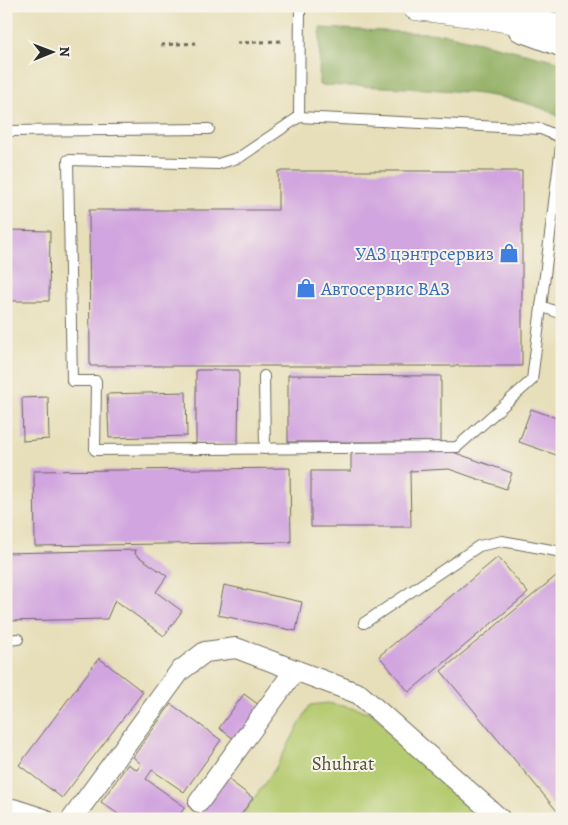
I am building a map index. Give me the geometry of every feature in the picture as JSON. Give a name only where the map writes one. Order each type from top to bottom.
[{"type":"main road","points":[[416,6],[482,14],[562,28]]},
{"type":"street","points":[[482,14],[562,44]]},
{"type":"street","points":[[72,819],[180,671],[206,652],[236,648],[359,694],[500,819]]},
{"type":"street","points":[[199,802],[295,670]]},
{"type":"street","points":[[13,808],[44,819]]},
{"type":"lane","points":[[299,117],[300,6]]},
{"type":"lane","points":[[299,117],[541,129],[562,138],[532,380],[457,447],[95,450],[96,381],[72,381],[68,160],[218,164],[240,157],[299,117]]},
{"type":"lane","points":[[6,131],[209,129]]},
{"type":"lane","points":[[541,306],[562,314]]},
{"type":"lane","points":[[264,376],[265,449]]},
{"type":"lane","points":[[364,623],[479,546],[502,541],[562,552]]},
{"type":"lane","points":[[6,640],[18,640]]},
{"type":"path","points":[[237,43],[281,41]]},
{"type":"path","points":[[161,45],[196,44]]},
{"type":"green space","points":[[320,28],[446,34],[562,62],[562,119],[541,108],[513,100],[480,94],[410,88],[319,85]]},
{"type":"green space","name":"Shuhrat","points":[[328,703],[370,712],[490,819],[239,819],[275,769],[310,705]]},
{"type":"building","name":"Автосервис ВАЗ","points":[[278,171],[522,171],[522,366],[90,366],[89,210],[278,210]]},
{"type":"building","points":[[9,230],[50,231],[49,301],[8,301]]},
{"type":"building","points":[[196,370],[239,370],[238,444],[196,444]]},
{"type":"building","points":[[288,375],[441,376],[441,442],[288,442]]},
{"type":"building","points":[[186,392],[187,436],[109,438],[107,394]]},
{"type":"building","points":[[48,397],[49,439],[23,441],[22,398]]},
{"type":"building","points":[[531,409],[562,420],[562,457],[519,442]]},
{"type":"building","points":[[450,451],[512,473],[506,489],[449,469],[410,471],[411,527],[311,527],[311,471],[351,471],[351,452]]},
{"type":"building","points":[[290,468],[291,542],[35,546],[34,471]]},
{"type":"building","points":[[136,550],[135,554],[167,576],[156,592],[182,611],[164,636],[115,600],[107,619],[6,621],[6,553]]},
{"type":"building","points":[[498,557],[528,593],[409,692],[379,656]]},
{"type":"building","points":[[562,571],[562,817],[441,671]]},
{"type":"building","points":[[224,585],[302,602],[296,631],[218,615]]},
{"type":"building","points":[[99,658],[143,692],[62,798],[19,765]]},
{"type":"building","points":[[244,694],[263,708],[238,742],[219,728]]},
{"type":"building","points":[[171,704],[221,740],[184,792],[152,770],[146,779],[185,807],[177,819],[125,819],[101,802],[128,764],[137,770],[141,764],[133,757]]},
{"type":"building","points":[[225,777],[253,798],[238,819],[195,819]]},
{"type":"place","name":"УАЗ цэнтрсервиз","points":[[509,253]]},
{"type":"place","name":"Автосервис ВАЗ","points":[[306,288]]}]
